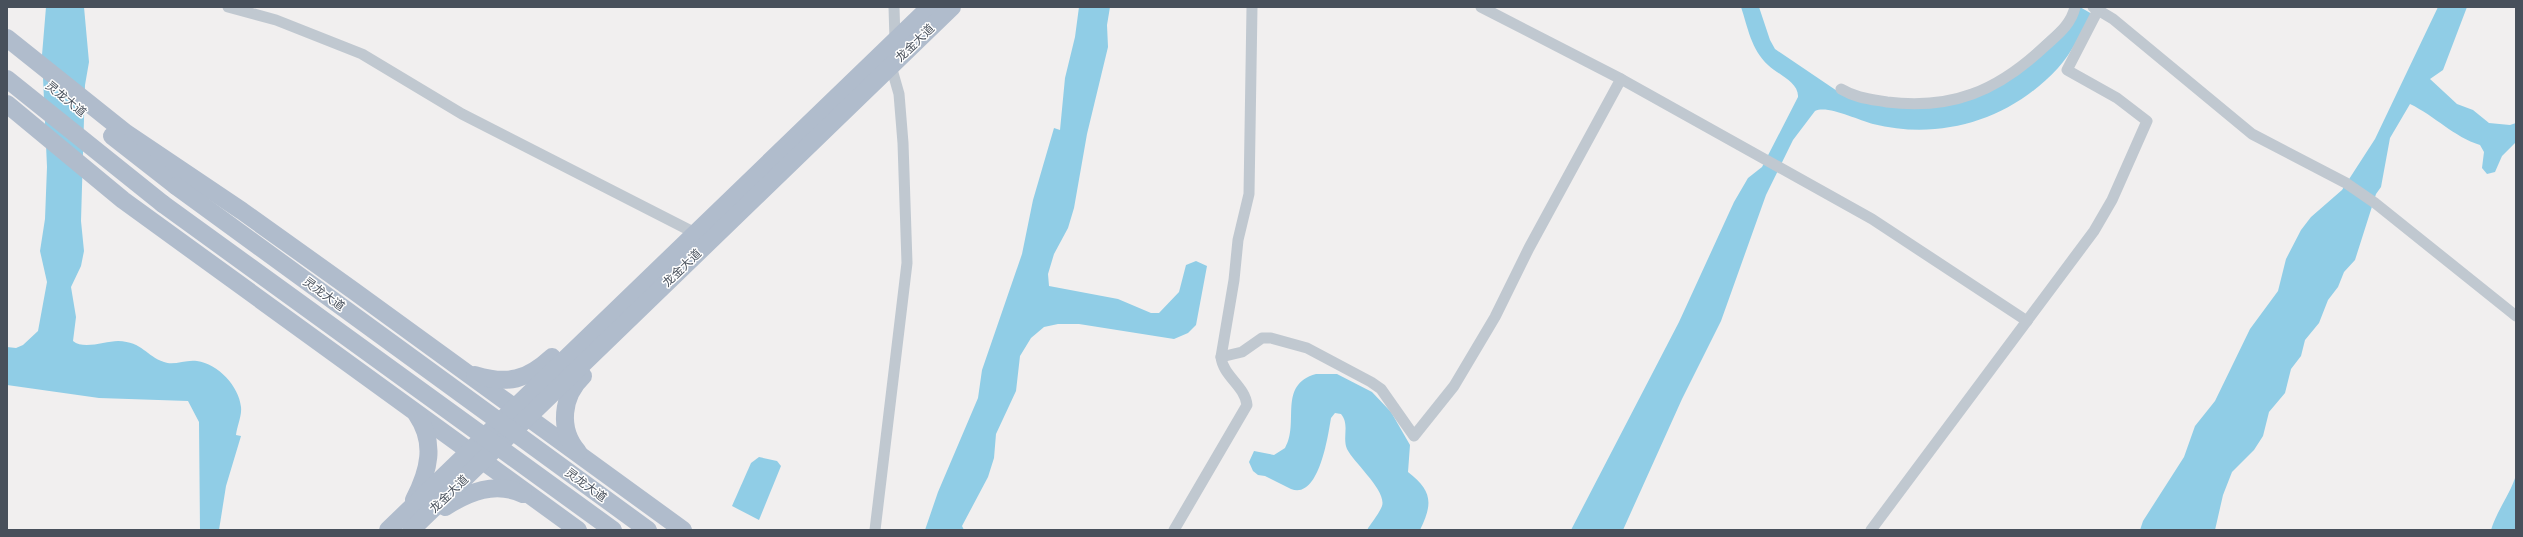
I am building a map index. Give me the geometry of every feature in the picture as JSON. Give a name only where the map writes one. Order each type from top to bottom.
[{"type":"main road","name":"龙金大道","points":[[649,289],[695,233],[930,7]]},
{"type":"main road","name":"龙金大道","points":[[388,530],[412,521],[476,456],[649,289],[891,66],[952,7]]},
{"type":"main road","points":[[12,48],[126,133],[248,215],[683,530]]},
{"type":"main road","name":"灵龙大道","points":[[12,48],[109,134],[176,186],[648,530]]},
{"type":"main road","name":"灵龙大道","points":[[7,79],[110,164],[163,204],[613,530]]},
{"type":"main road","points":[[13,109],[115,194],[578,530]]},
{"type":"main road","points":[[467,373],[502,381],[530,375],[539,370],[607,308],[649,289]]},
{"type":"main road","points":[[585,459],[575,448],[565,426],[569,393],[576,382],[639,320],[649,289]]},
{"type":"main road","points":[[412,410],[425,430],[430,454],[412,521]]},
{"type":"main road","points":[[412,521],[466,494],[483,489],[510,490],[541,503]]},
{"type":"street","points":[[228,7],[276,20],[362,54],[462,114],[695,233]]},
{"type":"street","points":[[894,7],[895,40]]},
{"type":"street","points":[[1174,530],[1246,409],[1245,397],[1222,365],[1221,357],[1238,240],[1249,194],[1252,7]]},
{"type":"street","points":[[1481,7],[1621,79],[1872,219],[2027,321]]},
{"type":"street","points":[[1841,89],[1857,98],[1913,105],[1975,94],[2001,82],[2029,61],[2063,29],[2072,16],[2075,7]]},
{"type":"street","points":[[1871,530],[2027,321],[2106,211],[2147,120],[2117,98],[2067,70],[2095,9],[2113,19],[2252,134],[2346,183],[2374,203],[2516,316]]},
{"type":"street","points":[[875,530],[907,262],[903,143],[898,94],[891,66]]},
{"type":"street","points":[[1221,357],[1242,352],[1262,338],[1271,338],[1307,348],[1371,382],[1381,389],[1414,436],[1454,386],[1495,317],[1529,248],[1621,79]]},
{"type":"water","points":[[46,7],[84,7],[89,62],[85,85],[81,221],[84,251],[81,266],[71,287],[76,317],[73,341],[83,345],[113,341],[126,342],[139,347],[164,362],[172,363],[197,361],[205,363],[220,371],[232,384],[241,407],[241,414],[236,435],[241,436],[226,486],[219,530],[200,530],[199,422],[188,401],[99,398],[7,385],[7,347],[16,348],[23,345],[38,331],[47,282],[40,251],[45,219],[47,167],[42,55]]},
{"type":"water","points":[[1079,7],[1110,7],[1107,25],[1108,47],[1087,134],[1074,208],[1068,228],[1054,254],[1048,274],[1049,286],[1118,299],[1151,313],[1159,313],[1179,292],[1186,265],[1196,261],[1207,266],[1196,325],[1188,333],[1174,339],[1079,324],[1058,324],[1044,327],[1031,338],[1020,356],[1016,391],[996,434],[994,458],[988,477],[962,526],[964,530],[925,530],[938,492],[978,398],[982,370],[1022,254],[1033,200],[1054,128],[1060,130],[1065,78],[1075,37]]},
{"type":"water","points":[[1741,7],[1759,7],[1770,40],[1775,49],[1846,97],[1906,108],[1992,88],[2080,7],[2092,14],[2063,62],[2039,86],[2018,101],[1996,113],[1973,122],[1924,130],[1899,129],[1873,124],[1835,111],[1815,111],[1793,140],[1766,195],[1721,321],[1682,399],[1623,530],[1571,530],[1679,322],[1734,202],[1748,178],[1762,167],[1798,97],[1795,87],[1762,59],[1751,38]]},
{"type":"water","points":[[2438,7],[2467,7],[2443,70],[2430,79],[2457,104],[2473,110],[2489,123],[2510,125],[2516,123],[2516,142],[2502,156],[2495,172],[2487,174],[2482,168],[2484,152],[2480,145],[2453,132],[2428,114],[2410,104],[2390,138],[2381,187],[2376,194],[2355,260],[2344,272],[2338,287],[2328,300],[2319,323],[2305,340],[2301,356],[2291,369],[2285,393],[2269,412],[2263,436],[2254,450],[2232,472],[2223,495],[2215,530],[2140,530],[2143,521],[2184,457],[2195,426],[2215,401],[2250,329],[2278,291],[2286,259],[2301,230],[2311,217],[2342,190],[2375,139]]},
{"type":"water","points":[[1316,374],[1337,374],[1372,392],[1391,412],[1410,445],[1408,472],[1422,485],[1428,497],[1427,512],[1420,530],[1367,530],[1381,509],[1382,500],[1375,485],[1347,449],[1345,440],[1346,427],[1344,418],[1341,414],[1335,413],[1331,418],[1320,464],[1309,485],[1301,490],[1291,489],[1265,476],[1258,475],[1253,471],[1249,462],[1254,451],[1274,455],[1285,448],[1291,427],[1293,396],[1297,387],[1304,379]]},
{"type":"water","points":[[759,457],[777,461],[781,466],[759,520],[732,506],[751,463]]},
{"type":"water","points":[[2516,475],[2516,530],[2491,530],[2510,489]]}]
